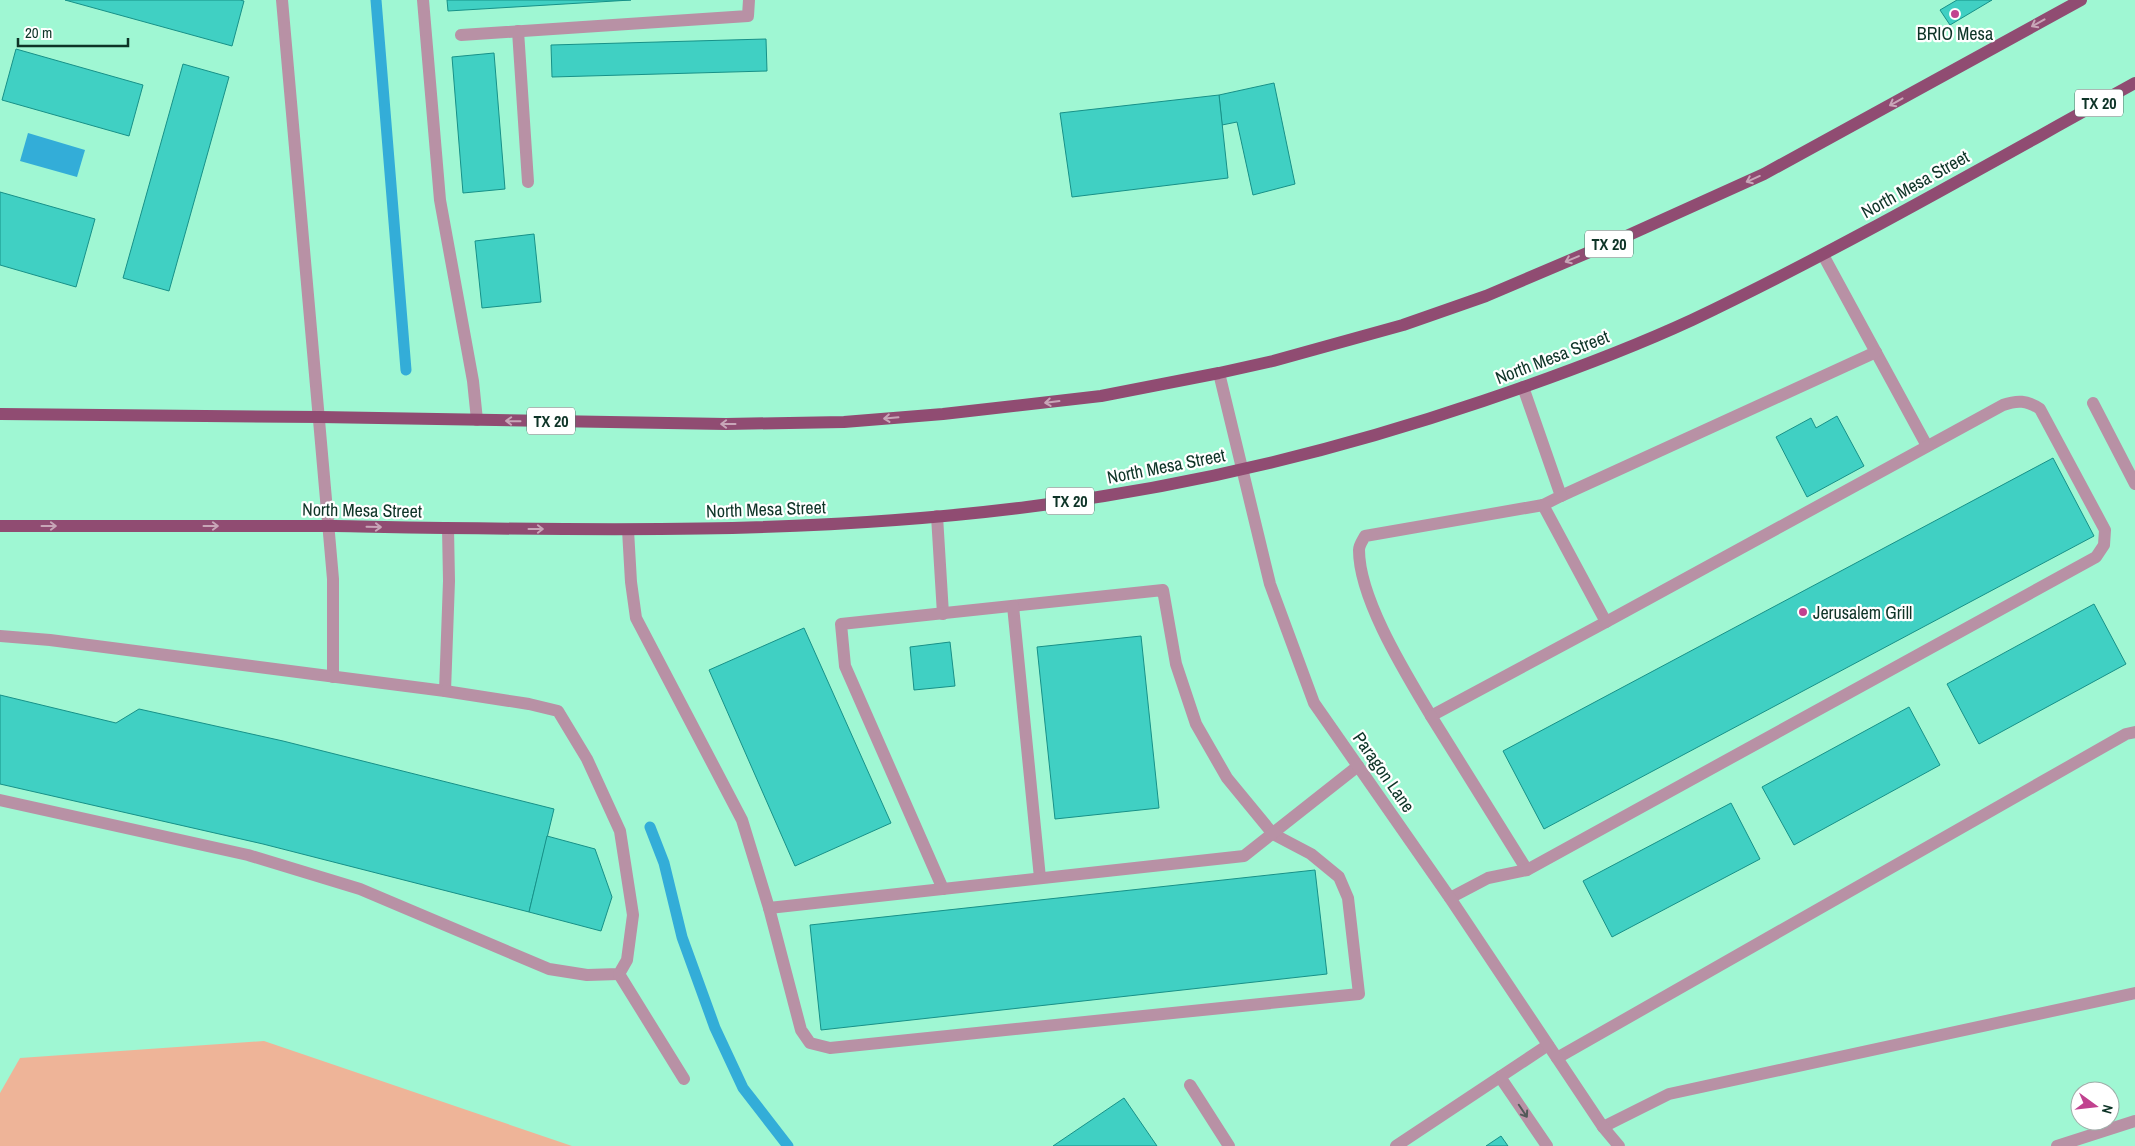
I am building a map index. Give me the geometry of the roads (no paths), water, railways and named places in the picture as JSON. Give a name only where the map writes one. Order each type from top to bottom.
[{"type":"main road","name":"TX 20","points":[[0,414],[726,424],[844,422],[943,414],[1101,396],[1273,361],[1403,324],[1486,296],[1620,239],[1764,174],[2081,0]]},
{"type":"main road","name":"North Mesa Street","points":[[0,526],[327,526],[628,530],[799,527],[1030,507],[1186,482],[1349,443],[1482,402],[1601,358],[1688,322],[1823,255],[2135,83]]},
{"type":"street","points":[[282,0],[333,579],[333,677]]},
{"type":"street","points":[[423,0],[440,200],[473,381],[477,420]]},
{"type":"street","points":[[461,35],[748,16],[749,0]]},
{"type":"street","points":[[518,31],[528,182]]},
{"type":"street","points":[[1823,255],[1927,446]]},
{"type":"street","points":[[1527,870],[1431,716],[1388,639],[1364,582],[1359,548],[1365,536],[1543,505],[1876,352]]},
{"type":"street","name":"Paragon Lane","points":[[1219,372],[1270,584],[1314,703],[1450,898],[1603,1127],[1619,1146]]},
{"type":"street","points":[[1522,387],[1561,496]]},
{"type":"street","points":[[1431,716],[1927,446],[2003,405],[2013,402],[2031,403],[2040,409],[2105,530],[2104,545],[2096,557],[1527,870],[1488,878],[1450,898]]},
{"type":"street","points":[[2093,403],[2135,484]]},
{"type":"street","points":[[1543,505],[1606,622]]},
{"type":"street","points":[[938,516],[943,614]]},
{"type":"street","points":[[445,691],[449,580],[448,528]]},
{"type":"street","points":[[628,530],[631,582],[636,618],[742,820],[769,908],[801,1030],[810,1044],[830,1048],[1359,994],[1348,898],[1339,877],[1311,854],[1273,834],[1227,778],[1196,724],[1176,664],[1163,590],[841,624],[845,666],[943,889]]},
{"type":"street","points":[[1013,606],[1040,878]]},
{"type":"street","points":[[0,636],[50,640],[445,691],[558,711],[587,759],[620,832],[634,915],[627,960],[619,974]]},
{"type":"street","points":[[1557,1058],[2126,734],[2135,732]]},
{"type":"street","points":[[769,908],[1244,856],[1358,766]]},
{"type":"street","points":[[0,800],[248,855],[360,889],[549,969],[587,975],[619,974]]},
{"type":"street","points":[[619,974],[684,1079]]},
{"type":"street","points":[[1603,1127],[1670,1094],[2135,993]]},
{"type":"street","points":[[1396,1146],[1548,1045]]},
{"type":"street","points":[[1500,1077],[1547,1146]]},
{"type":"street","points":[[1190,1085],[1229,1146]]},
{"type":"street","points":[[2057,1146],[2135,1121]]},
{"type":"water","points":[[28,133],[85,150],[77,177],[20,161]]},
{"type":"waterway","points":[[376,0],[406,370]]},
{"type":"waterway","points":[[650,827],[664,863],[682,937],[715,1028],[743,1088],[788,1146]]},
{"type":"place","name":"BRIO Mesa","points":[[1955,14]]},
{"type":"place","name":"Jerusalem Grill","points":[[1803,612]]}]
